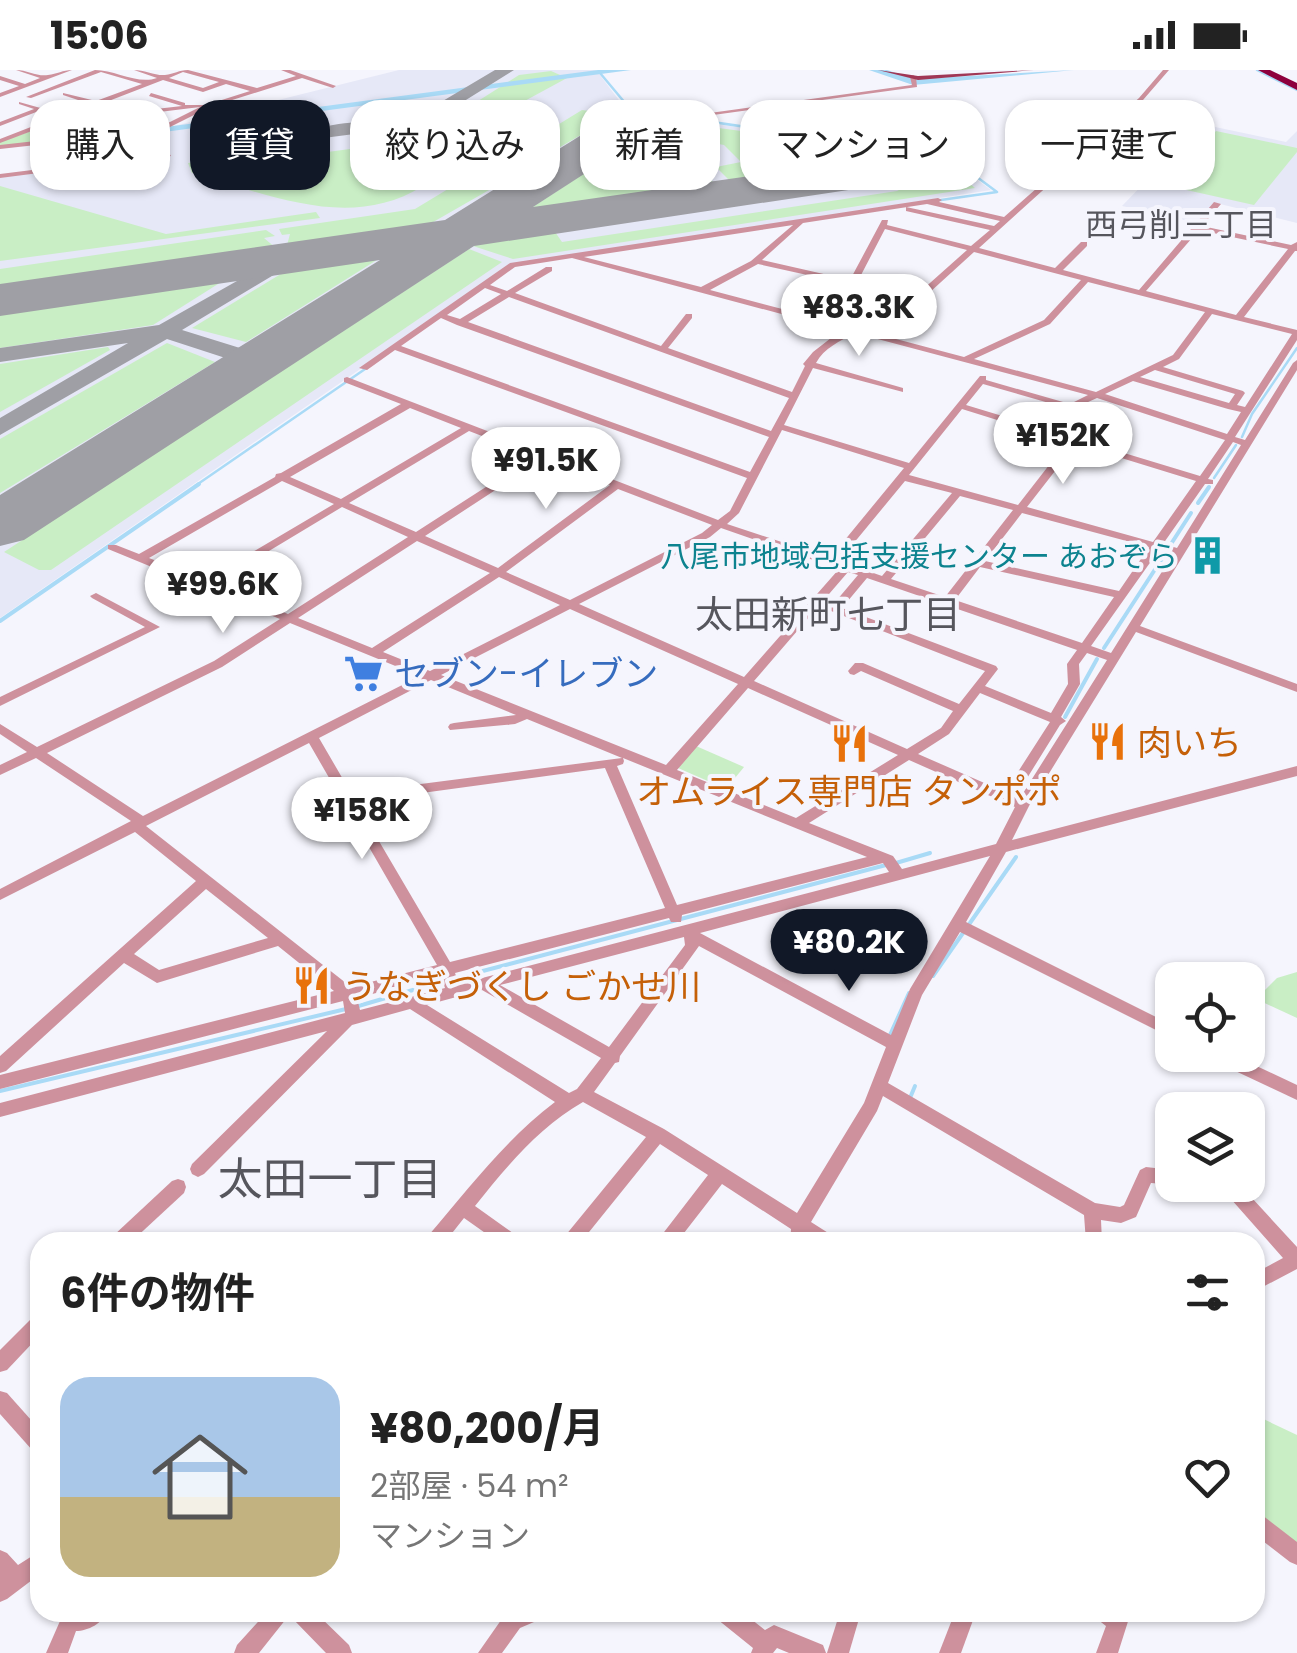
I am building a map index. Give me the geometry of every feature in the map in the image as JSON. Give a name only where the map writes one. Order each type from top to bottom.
[{"type":"highway","points":[[1263,70],[1297,85]]},
{"type":"highway","points":[[1272,70],[1297,85]]},
{"type":"main road","points":[[882,70],[914,80],[1030,70]]},
{"type":"street","points":[[19,70],[45,78]]},
{"type":"street","points":[[38,70],[55,75]]},
{"type":"street","points":[[1,94],[69,70]]},
{"type":"street","points":[[29,96],[100,70],[147,83]]},
{"type":"street","points":[[136,70],[203,90],[226,82]]},
{"type":"street","points":[[107,100],[182,70],[254,90]]},
{"type":"street","points":[[286,70],[333,86]]},
{"type":"street","points":[[221,100],[324,70]]},
{"type":"street","points":[[820,350],[915,301],[1141,99],[1166,70]]},
{"type":"street","points":[[0,78],[26,86]]},
{"type":"street","points":[[106,86],[128,78]]},
{"type":"street","points":[[720,112],[916,86],[914,80]]},
{"type":"street","points":[[203,90],[200,91],[226,99]]},
{"type":"street","points":[[65,94],[84,100]]},
{"type":"street","points":[[151,95],[190,105]]},
{"type":"street","points":[[66,100],[74,97]]},
{"type":"street","points":[[0,124],[41,109],[21,103]]},
{"type":"street","points":[[2,108],[30,117]]},
{"type":"street","points":[[0,124],[23,132]]},
{"type":"street","points":[[0,144],[30,129]]},
{"type":"street","points":[[0,144],[30,141]]},
{"type":"street","points":[[0,176],[30,173]]},
{"type":"street","points":[[364,368],[513,265],[933,201],[1005,220]]},
{"type":"street","points":[[1140,293],[1217,204]]},
{"type":"street","points":[[0,895],[721,524],[734,513],[808,364],[820,350],[895,207]]},
{"type":"street","points":[[895,207],[995,229]]},
{"type":"street","points":[[704,290],[756,261],[802,220]]},
{"type":"street","points":[[883,226],[1297,333],[1230,439],[1074,664],[1074,684],[1008,798]]},
{"type":"street","points":[[1198,226],[1295,247],[1238,318]]},
{"type":"street","points":[[1057,271],[1084,244]]},
{"type":"street","points":[[573,256],[1098,395],[1248,444]]},
{"type":"street","points":[[756,261],[853,283]]},
{"type":"street","points":[[460,323],[549,269]]},
{"type":"street","points":[[967,359],[1047,322],[1086,279]]},
{"type":"street","points":[[483,285],[793,396]]},
{"type":"street","points":[[668,772],[839,564],[982,380],[1069,408],[1176,357],[1210,311]]},
{"type":"street","points":[[440,316],[776,431],[912,467]]},
{"type":"street","points":[[662,349],[689,316]]},
{"type":"street","points":[[394,347],[752,477]]},
{"type":"street","points":[[800,1232],[880,1086],[915,992],[964,927],[1023,805],[1297,362]]},
{"type":"street","points":[[808,364],[900,390]]},
{"type":"street","points":[[1154,367],[1240,393],[1231,407]]},
{"type":"street","points":[[1132,378],[1247,412]]},
{"type":"street","points":[[347,380],[721,524],[1114,658]]},
{"type":"street","points":[[140,559],[409,404]]},
{"type":"street","points":[[961,406],[1222,486]]},
{"type":"street","points":[[203,586],[470,427]]},
{"type":"street","points":[[948,601],[1073,440]]},
{"type":"street","points":[[0,770],[218,664],[543,455]]},
{"type":"street","points":[[280,476],[1023,805]]},
{"type":"street","points":[[904,477],[1179,552]]},
{"type":"street","points":[[374,652],[498,573],[618,484]]},
{"type":"street","points":[[884,580],[959,491]]},
{"type":"street","points":[[112,547],[891,866]]},
{"type":"street","points":[[978,562],[1121,594]]},
{"type":"street","points":[[796,824],[945,730],[992,669],[834,609],[866,574]]},
{"type":"street","points":[[0,702],[154,627],[96,596]]},
{"type":"street","points":[[1133,628],[1297,688]]},
{"type":"street","points":[[854,671],[859,666],[961,710]]},
{"type":"street","points":[[978,688],[1072,726]]},
{"type":"street","points":[[454,726],[515,720],[526,714]]},
{"type":"street","points":[[0,728],[139,823],[204,881],[280,940],[351,1011]]},
{"type":"street","points":[[311,735],[351,798],[450,981]]},
{"type":"street","points":[[351,798],[634,759]]},
{"type":"street","points":[[443,1232],[488,1178],[612,1058],[692,946],[609,763]]},
{"type":"street","points":[[0,1082],[107,1069],[351,1011],[615,939],[683,927],[891,866],[1000,848],[1297,771]]},
{"type":"street","points":[[486,985],[558,954],[640,933],[683,927],[891,866]]},
{"type":"street","points":[[0,1066],[204,881]]},
{"type":"street","points":[[683,927],[894,1044]]},
{"type":"street","points":[[964,927],[1155,1023]]},
{"type":"street","points":[[124,956],[157,978],[280,940]]},
{"type":"street","points":[[0,1110],[107,1069],[290,1023],[414,1004],[450,981],[486,985],[612,1058]]},
{"type":"street","points":[[414,1004],[575,1097],[658,1134],[796,1232]]},
{"type":"street","points":[[198,1170],[351,1011]]},
{"type":"street","points":[[1253,1072],[1297,1093]]},
{"type":"street","points":[[880,1086],[1092,1211],[1130,1211],[1146,1175],[1155,1176]]},
{"type":"street","points":[[579,1232],[658,1134]]},
{"type":"street","points":[[676,1232],[719,1174]]},
{"type":"street","points":[[130,1232],[178,1187]]},
{"type":"street","points":[[1244,1202],[1297,1260],[1265,1277]]},
{"type":"street","points":[[464,1208],[497,1232]]},
{"type":"street","points":[[1092,1211],[1093,1232]]},
{"type":"street","points":[[0,1363],[30,1332]]},
{"type":"street","points":[[0,1400],[30,1433]]},
{"type":"street","points":[[1265,1530],[1297,1555]]},
{"type":"street","points":[[0,1560],[8,1586],[30,1569]]},
{"type":"street","points":[[57,1653],[68,1622]]},
{"type":"street","points":[[245,1653],[272,1622]]},
{"type":"street","points":[[315,1622],[342,1653]]},
{"type":"street","points":[[488,1653],[511,1622]]},
{"type":"street","points":[[735,1622],[764,1649],[774,1636],[815,1653]]},
{"type":"street","points":[[838,1653],[848,1622]]},
{"type":"street","points":[[950,1653],[962,1622]]},
{"type":"street","points":[[1107,1653],[1113,1622]]},
{"type":"shaded area","points":[[399,70],[596,70],[619,100],[580,100],[580,190],[720,190],[720,125],[740,128],[740,190],[985,190],[985,186],[991,190],[512,264],[0,618],[0,177],[30,173],[30,190],[170,190],[170,127],[190,122],[190,190],[330,190],[330,100],[278,100]]},
{"type":"shaded area","points":[[1215,127],[1286,142],[1297,131],[1297,223],[1220,204],[1198,223],[1122,206],[1137,190],[1215,190]]},
{"type":"green space","points":[[551,71],[567,78],[527,100],[480,100],[519,75]]},
{"type":"green space","points":[[580,111],[580,135],[560,147],[560,123]]},
{"type":"green space","points":[[720,128],[740,131],[740,161],[720,144]]},
{"type":"green space","points":[[30,131],[30,142],[0,146],[0,142]]},
{"type":"green space","points":[[1215,132],[1297,148],[1297,152],[1254,205],[1186,190],[1215,190]]},
{"type":"green space","points":[[350,149],[350,190],[415,190],[369,206],[342,208],[314,206],[251,190],[330,190],[330,152]]},
{"type":"green space","points":[[740,162],[740,182],[732,183],[720,166]]},
{"type":"green space","points":[[580,176],[580,190],[689,190],[522,214]]},
{"type":"green space","points":[[0,186],[166,234],[316,212],[320,218],[0,261]]},
{"type":"green space","points":[[446,190],[489,190],[428,225],[286,249],[290,234],[282,235],[279,229],[415,209]]},
{"type":"green space","points":[[962,190],[513,259],[473,246],[495,238],[553,229],[562,242],[897,191]]},
{"type":"green space","points":[[266,230],[275,236],[264,238],[277,249],[0,290],[0,269]]},
{"type":"green space","points":[[469,249],[502,262],[51,570],[39,570],[4,552]]},
{"type":"green space","points":[[380,258],[246,342],[192,328],[289,269]]},
{"type":"green space","points":[[226,279],[153,325],[0,348],[0,311]]},
{"type":"green space","points":[[167,343],[215,362],[0,493],[0,439]]},
{"type":"green space","points":[[108,347],[110,350],[0,412],[0,364]]},
{"type":"green space","points":[[696,746],[744,767],[726,789],[678,768]]},
{"type":"green space","points":[[1297,972],[1297,1018],[1265,1003],[1265,990],[1277,978]]},
{"type":"green space","points":[[1265,1420],[1297,1435],[1297,1555],[1265,1530]]},
{"type":"waterway","points":[[170,127],[625,70]]},
{"type":"waterway","points":[[875,70],[913,82],[1068,70]]},
{"type":"waterway","points":[[1257,70],[1297,90]]},
{"type":"waterway","points":[[600,73],[631,110],[848,142],[919,134],[997,192],[941,200]]},
{"type":"waterway","points":[[1242,437],[1252,414],[1297,348]]},
{"type":"waterway","points":[[195,486],[368,367]]},
{"type":"waterway","points":[[1214,478],[1236,445]]},
{"type":"waterway","points":[[0,621],[199,484]]},
{"type":"waterway","points":[[1198,503],[1209,487]]},
{"type":"waterway","points":[[1171,544],[1191,513]]},
{"type":"waterway","points":[[1104,648],[1165,554]]},
{"type":"waterway","points":[[1065,717],[1097,659]]},
{"type":"waterway","points":[[896,863],[930,853]]},
{"type":"waterway","points":[[933,976],[1016,857]]},
{"type":"waterway","points":[[456,978],[886,865]]},
{"type":"waterway","points":[[355,1007],[447,980]]},
{"type":"waterway","points":[[890,1035],[909,993]]},
{"type":"waterway","points":[[0,1091],[346,1009]]},
{"type":"waterway","points":[[910,1098],[915,1086]]},
{"type":"taxiway","points":[[456,100],[506,70]]},
{"type":"taxiway","points":[[330,132],[350,129]]},
{"type":"taxiway","points":[[164,331],[290,257]]},
{"type":"taxiway","points":[[0,355],[164,331]]},
{"type":"taxiway","points":[[0,428],[164,331]]},
{"type":"taxiway","points":[[164,331],[258,361]]},
{"type":"runway","points":[[459,233],[580,156]]},
{"type":"runway","points":[[459,233],[752,190]]},
{"type":"runway","points":[[0,300],[459,233]]},
{"type":"runway","points":[[0,525],[459,233]]},
{"type":"place","name":"八尾市地域包括支援センター あおぞら","points":[[1208,556]]},
{"type":"place","name":"セブン-イレブン","points":[[364,673]]},
{"type":"place","name":"肉いち","points":[[1107,742]]},
{"type":"place","name":"オムライス専門店 タンポポ","points":[[849,744]]},
{"type":"place","name":"うなぎづくし ごかせ川","points":[[312,986]]},
{"type":"district","name":"西弓削三丁目","points":[[1181,224]]},
{"type":"district","name":"太田新町七丁目","points":[[828,614]]},
{"type":"district","name":"太田一丁目","points":[[330,1179]]}]
